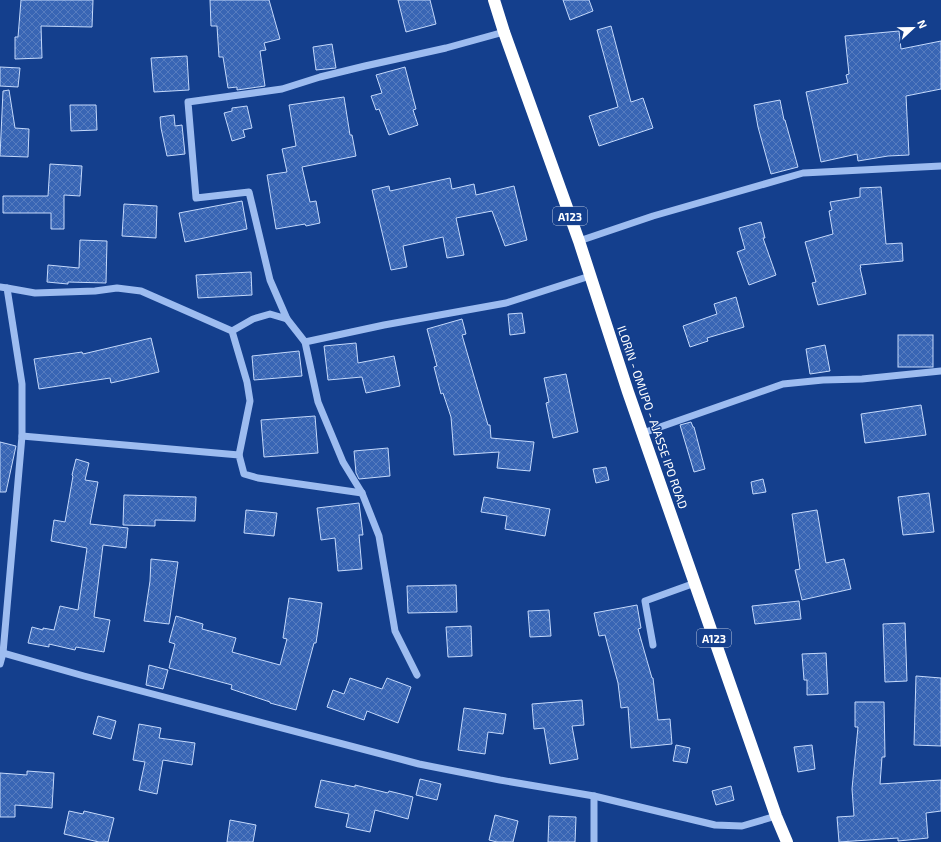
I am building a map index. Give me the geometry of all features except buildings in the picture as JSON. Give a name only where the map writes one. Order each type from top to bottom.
[{"type":"highway","name":"ILORIN - OMUPO - AJASSE IPO ROAD","points":[[494,0],[504,32],[579,241],[643,433],[776,816],[787,842]]},
{"type":"street","points":[[417,675],[395,631],[379,536],[362,493],[343,462],[318,402],[305,342],[287,319],[270,280],[249,192],[196,198],[188,102],[282,89],[335,73],[446,48],[504,32]]},
{"type":"street","points":[[579,241],[653,216],[804,173],[941,166]]},
{"type":"street","points":[[305,342],[384,325],[506,303],[590,276]]},
{"type":"street","points":[[0,664],[22,436],[22,384],[4,287],[35,293],[95,291],[117,288],[141,291],[232,331],[247,382],[250,402],[239,455],[244,474],[258,478],[362,493]]},
{"type":"street","points":[[232,331],[253,319],[270,314],[287,319]]},
{"type":"street","points":[[643,433],[783,384],[823,380],[862,379],[941,371]]},
{"type":"street","points":[[22,436],[239,455]]},
{"type":"street","points":[[653,645],[645,602],[696,583]]},
{"type":"street","points":[[1,653],[419,764],[594,796],[715,825],[742,826],[776,816]]},
{"type":"street","points":[[594,796],[594,842]]}]
